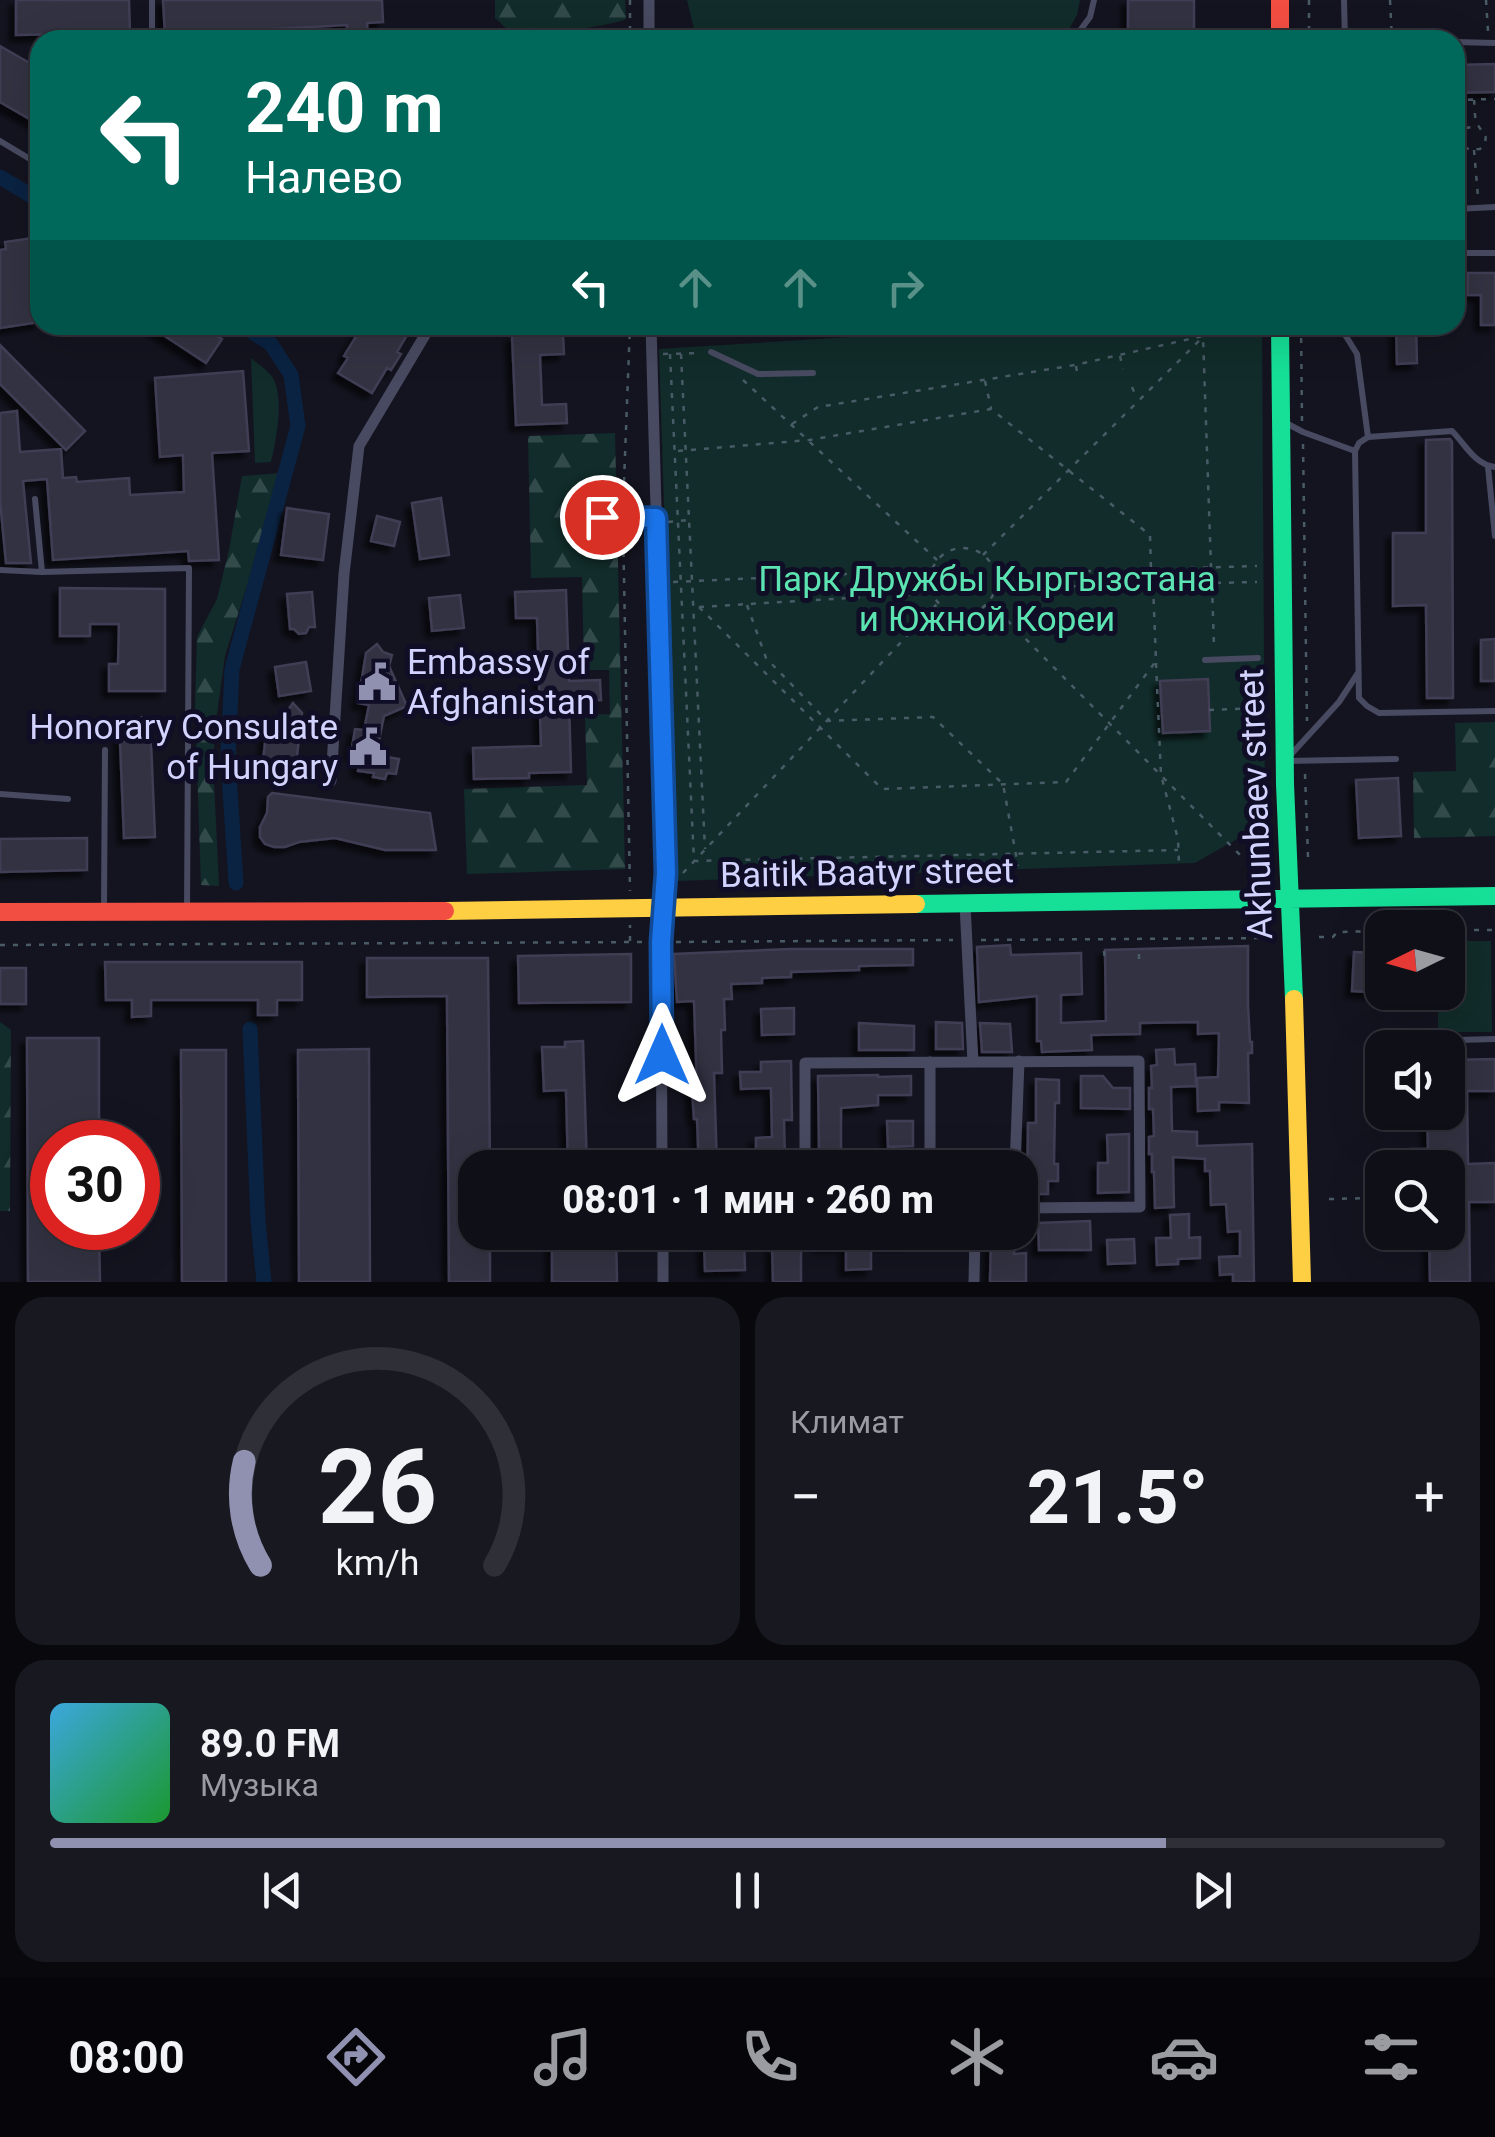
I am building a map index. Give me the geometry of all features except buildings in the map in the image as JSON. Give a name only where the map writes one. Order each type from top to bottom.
[{"type":"main road","points":[[1280,0],[1280,30]]},
{"type":"main road","name":"Akhunbaev street","points":[[1280,335],[1285,761],[1302,1282]]},
{"type":"main road","name":"Baitik Baatyr street","points":[[0,912],[664,908],[1495,896]]},
{"type":"street","points":[[648,0],[649,30]]},
{"type":"street","points":[[332,781],[344,574],[360,446],[425,335]]},
{"type":"street","points":[[651,335],[666,873],[661,942],[662,1150]]},
{"type":"street","points":[[966,904],[974,1062]]},
{"type":"street","points":[[806,1150],[805,1063],[1139,1060],[1140,1207],[1038,1208]]},
{"type":"street","points":[[1016,1150],[1019,1061]]},
{"type":"street","points":[[930,1062],[930,1150]]},
{"type":"street","points":[[662,1250],[663,1282]]},
{"type":"street","points":[[974,1282],[975,1250]]},
{"type":"lane","points":[[152,0],[152,30]]},
{"type":"lane","points":[[1080,30],[1090,17],[1094,0]]},
{"type":"lane","points":[[1344,0],[1345,30]]},
{"type":"lane","points":[[1465,42],[1492,43]]},
{"type":"lane","points":[[0,141],[30,159]]},
{"type":"lane","points":[[1465,209],[1495,207]]},
{"type":"lane","points":[[1465,253],[1495,253]]},
{"type":"lane","points":[[1345,335],[1357,354],[1368,437]]},
{"type":"lane","points":[[711,352],[758,374],[812,373]]},
{"type":"lane","points":[[1281,420],[1354,451]]},
{"type":"lane","points":[[1495,536],[1491,467],[1470,453],[1452,431],[1368,437],[1359,443],[1354,451],[1360,698],[1380,713],[1495,711]]},
{"type":"lane","points":[[35,499],[42,572]]},
{"type":"lane","points":[[602,517],[656,520]]},
{"type":"lane","points":[[0,570],[189,568],[187,913]]},
{"type":"lane","points":[[1205,660],[1258,658]]},
{"type":"lane","points":[[1285,761],[1338,702],[1359,672]]},
{"type":"lane","points":[[104,912],[105,750]]},
{"type":"lane","points":[[1285,761],[1396,759]]},
{"type":"lane","points":[[0,794],[68,799]]},
{"type":"lane","points":[[1465,1040],[1495,1039]]},
{"type":"path","points":[[630,0],[630,30]]},
{"type":"path","points":[[1308,0],[1308,30]]},
{"type":"path","points":[[1390,0],[1392,30]]},
{"type":"path","points":[[1486,0],[1492,43]]},
{"type":"path","points":[[1465,100],[1495,99]]},
{"type":"path","points":[[1465,146],[1474,150],[1486,140],[1478,126],[1474,100]]},
{"type":"path","points":[[1465,129],[1478,126]]},
{"type":"path","points":[[1486,140],[1495,138]]},
{"type":"path","points":[[1474,150],[1479,208]]},
{"type":"path","points":[[630,335],[622,516],[630,891]]},
{"type":"path","points":[[1301,335],[1306,738]]},
{"type":"path","points":[[792,424],[818,407],[1075,364],[1203,336]]},
{"type":"path","points":[[983,555],[1203,336]]},
{"type":"path","points":[[1203,336],[1211,568]]},
{"type":"path","points":[[652,355],[711,352]]},
{"type":"path","points":[[670,354],[694,861]]},
{"type":"path","points":[[682,354],[705,849]]},
{"type":"path","points":[[1120,355],[1122,369]]},
{"type":"path","points":[[1075,364],[1078,378]]},
{"type":"path","points":[[735,373],[937,560]]},
{"type":"path","points":[[985,380],[991,409],[1150,534],[1151,569]]},
{"type":"path","points":[[1132,387],[1137,402]]},
{"type":"path","points":[[675,451],[809,440],[991,409]]},
{"type":"path","points":[[656,520],[689,520]]},
{"type":"path","points":[[958,548],[970,548],[983,555],[995,574],[989,602],[970,614],[948,611],[932,593],[930,582],[937,560],[958,548]]},
{"type":"path","points":[[995,574],[1257,566]]},
{"type":"path","points":[[658,583],[932,570]]},
{"type":"path","points":[[995,588],[1257,582]]},
{"type":"path","points":[[1212,583],[1214,648]]},
{"type":"path","points":[[1153,584],[1161,775],[1178,839],[1179,865]]},
{"type":"path","points":[[659,610],[932,593]]},
{"type":"path","points":[[989,602],[1246,860]]},
{"type":"path","points":[[683,873],[938,603]]},
{"type":"path","points":[[746,605],[766,658],[827,721],[932,716],[1003,784],[1018,866]]},
{"type":"path","points":[[699,608],[882,789],[1066,782],[1156,661]]},
{"type":"path","points":[[1209,710],[1258,708]]},
{"type":"path","points":[[1305,762],[1308,857]]},
{"type":"path","points":[[694,861],[1178,850]]},
{"type":"path","points":[[630,923],[630,942]]},
{"type":"path","points":[[1465,930],[1495,930]]},
{"type":"path","points":[[1319,937],[1333,937],[1337,932],[1365,932]]},
{"type":"path","points":[[0,945],[650,942]]},
{"type":"path","points":[[1139,950],[1139,959]]},
{"type":"path","points":[[1104,951],[1105,960]]},
{"type":"path","points":[[1329,1199],[1365,1198]]},
{"type":"green space","points":[[495,0],[625,0],[626,19],[570,30],[510,30],[495,18]]},
{"type":"green space","points":[[687,0],[1080,0],[1069,30],[694,29]]},
{"type":"green space","name":"Парк Дружбы Кыргызстана и Южной Кореи","points":[[884,335],[1262,335],[1265,823],[1195,863],[676,881],[659,349]]},
{"type":"green space","points":[[251,358],[270,374],[278,392],[271,462],[255,463]]},
{"type":"green space","points":[[615,433],[625,869],[467,874],[464,789],[587,785],[585,715],[610,714],[609,670],[584,670],[582,577],[531,578],[528,436]]},
{"type":"green space","points":[[282,473],[225,656],[213,763],[219,886],[201,885],[195,707],[197,637],[217,599],[242,476]]},
{"type":"green space","points":[[1495,722],[1495,836],[1414,838],[1413,772],[1456,771],[1455,723]]},
{"type":"green space","points":[[1465,941],[1491,941],[1492,1032],[1438,1030],[1438,1010],[1465,1010]]},
{"type":"green space","points":[[0,1022],[11,1030],[10,1211],[0,1211]]},
{"type":"waterway","points":[[0,177],[30,195]]},
{"type":"waterway","points":[[236,883],[228,758],[232,669],[298,426],[291,375],[271,344],[257,335]]},
{"type":"waterway","points":[[250,1029],[264,1282]]},
{"type":"traffic: fast","points":[[1280,335],[1285,784],[1294,999]]},
{"type":"traffic: fast","points":[[916,904],[1495,896]]},
{"type":"traffic: slow","points":[[445,911],[916,904]]},
{"type":"traffic: slow","points":[[1294,999],[1302,1282]]},
{"type":"traffic: jam","points":[[1280,0],[1280,30]]},
{"type":"traffic: jam","points":[[0,912],[445,911]]},
{"type":"place","name":"Embassy of Afghanistan","points":[[377,682]]},
{"type":"place","name":"Honorary Consulate of Hungary","points":[[368,747]]},
{"type":"route","points":[[602,517],[656,518],[666,873],[661,942],[662,1055]]}]
